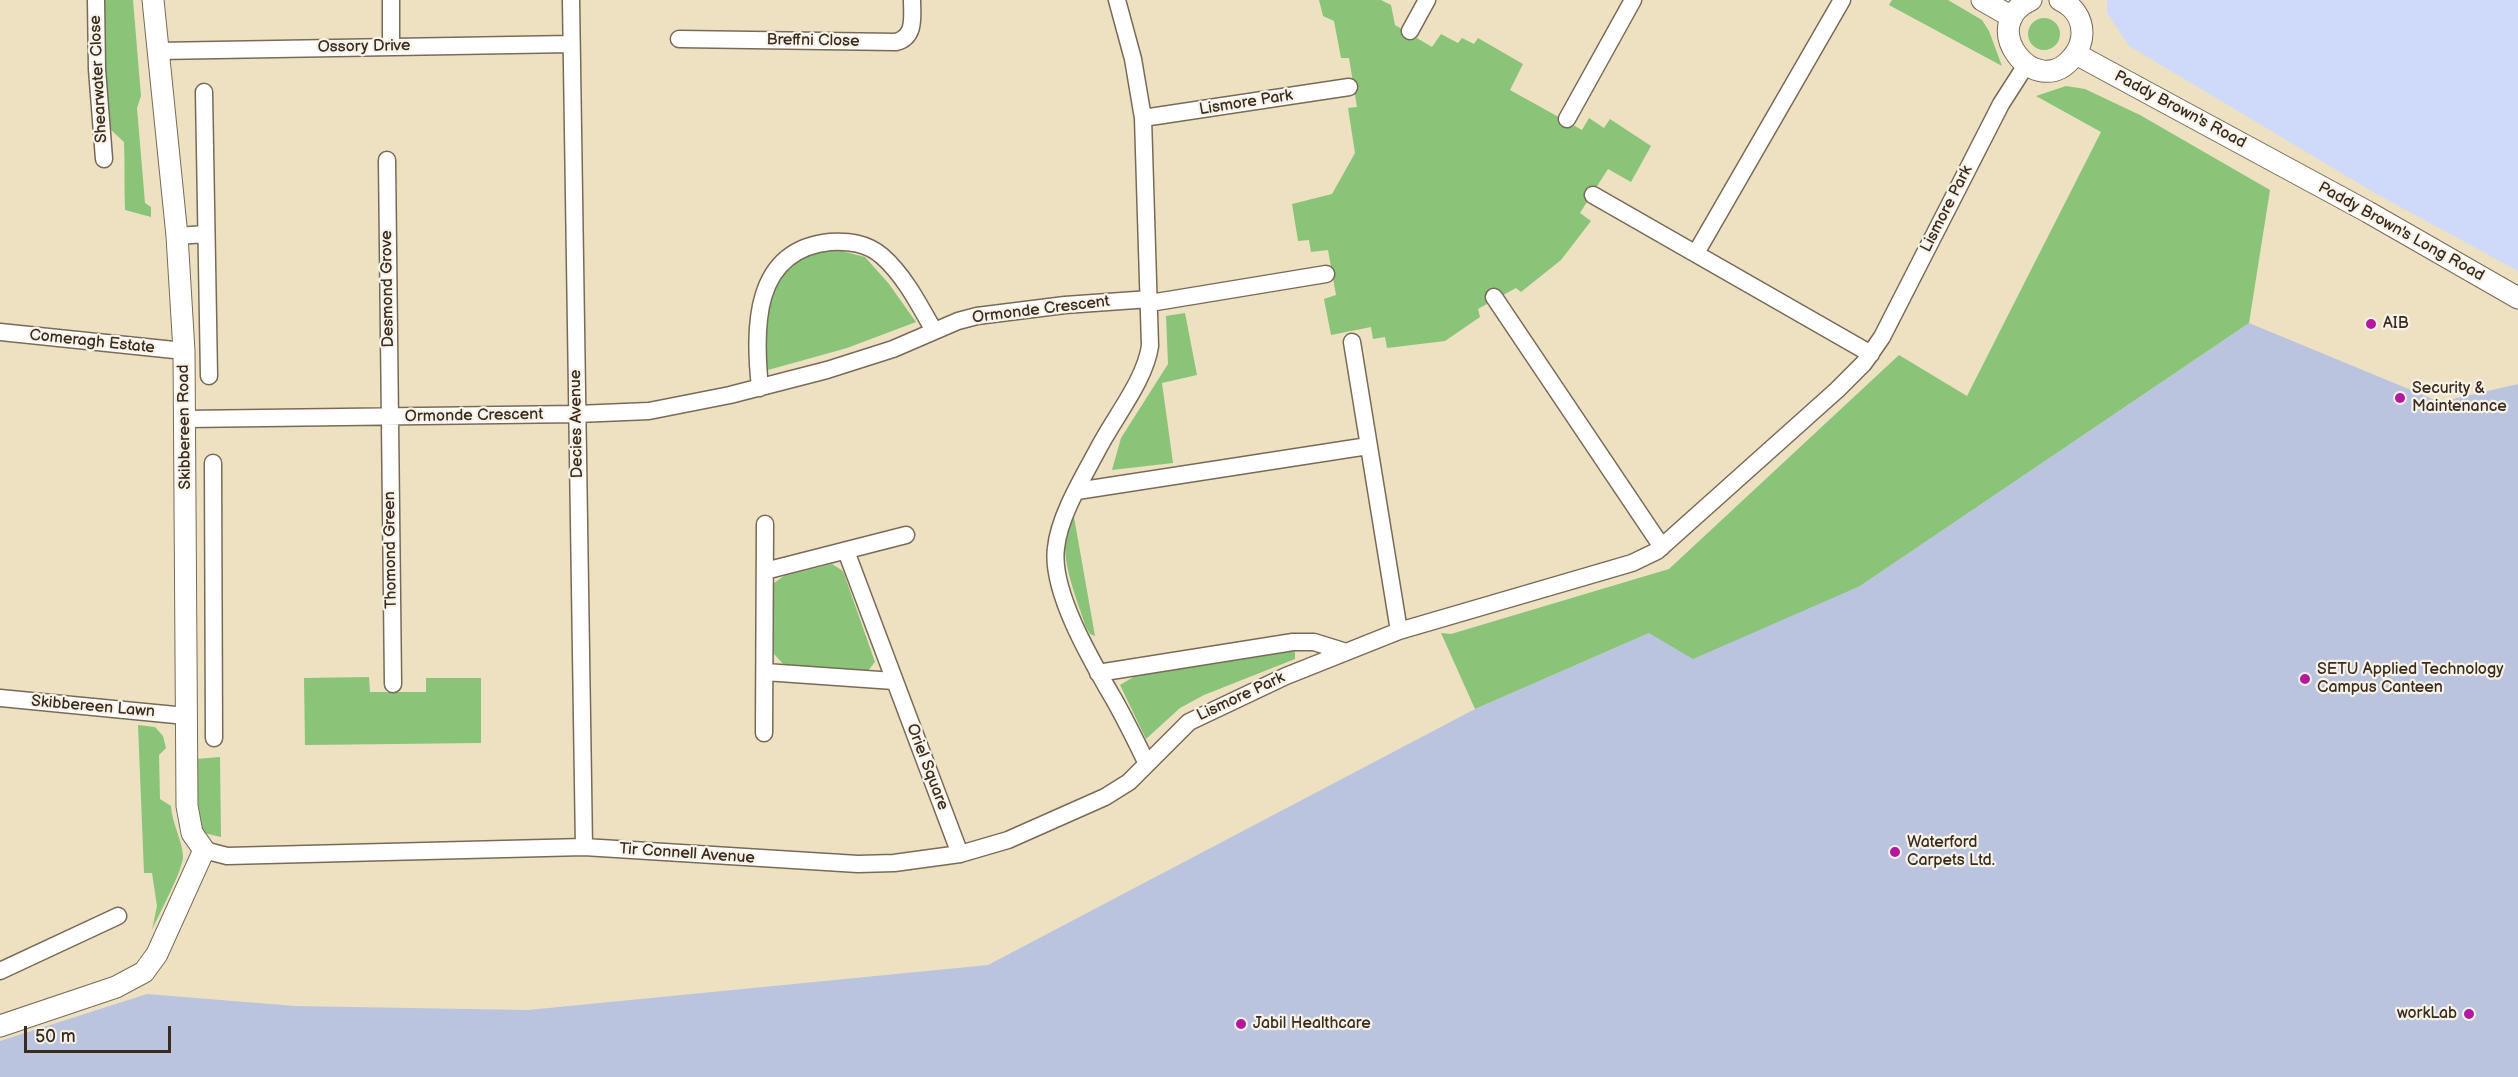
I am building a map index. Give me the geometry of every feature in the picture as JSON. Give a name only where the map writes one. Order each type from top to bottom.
[{"type":"street","name":"Shearwater Close","points":[[96,0],[97,69],[104,159]]},
{"type":"street","name":"Skibbereen Road","points":[[153,0],[177,236],[184,351],[188,815],[195,840],[204,850]]},
{"type":"street","points":[[391,0],[391,46]]},
{"type":"street","name":"Decies Avenue","points":[[571,0],[584,847]]},
{"type":"street","name":"Breffni Close","points":[[679,39],[896,42],[905,38],[910,31],[912,0]]},
{"type":"street","points":[[1117,0],[1133,59],[1143,118],[1150,346],[1146,364],[1102,440],[1077,491],[1058,537],[1056,567],[1082,643],[1148,764]]},
{"type":"street","points":[[1410,32],[1427,0]]},
{"type":"street","points":[[1567,118],[1633,0]]},
{"type":"street","points":[[1696,253],[1842,0]]},
{"type":"street","points":[[1982,0],[2012,17]]},
{"type":"street","points":[[2031,0],[2018,9],[2012,17],[2009,39],[2012,50],[2026,65],[2038,70],[2060,68],[2076,54],[2082,37],[2079,19],[2073,9],[2060,0]]},
{"type":"street","name":"Ossory Drive","points":[[158,51],[571,44]]},
{"type":"street","name":"Paddy Brown's Road","points":[[2076,54],[2368,212],[2518,298]]},
{"type":"street","name":"Lismore Park","points":[[1148,764],[1183,726],[1203,714],[1343,651],[1399,631],[1632,563],[1662,547],[1837,390],[1871,354],[2001,104],[2026,65]]},
{"type":"street","name":"Lismore Park","points":[[1143,118],[1349,87]]},
{"type":"street","name":"Skibbereen Road","points":[[204,92],[208,376]]},
{"type":"street","name":"Desmond Grove","points":[[387,160],[390,417]]},
{"type":"street","points":[[1593,195],[1871,354]]},
{"type":"street","points":[[177,236],[206,234]]},
{"type":"street","points":[[760,388],[756,334],[766,288],[781,265],[790,257],[815,245],[851,242],[871,248],[882,255],[903,281],[934,331]]},
{"type":"street","points":[[1150,301],[1326,274]]},
{"type":"street","points":[[1494,297],[1662,547]]},
{"type":"street","name":"Ormonde Crescent","points":[[186,419],[577,414],[664,409],[760,388],[871,357],[958,321],[990,313],[1150,301]]},
{"type":"street","name":"Comeragh Estate","points":[[0,332],[184,351]]},
{"type":"street","points":[[1352,342],[1399,631]]},
{"type":"street","name":"Thomond Green","points":[[390,417],[393,684]]},
{"type":"street","points":[[1077,491],[1368,446]]},
{"type":"street","name":"Skibbereen Road","points":[[213,463],[214,738]]},
{"type":"street","points":[[764,733],[765,524]]},
{"type":"street","points":[[765,571],[906,535]]},
{"type":"street","name":"Oriel Square","points":[[846,551],[960,854]]},
{"type":"street","points":[[186,589],[214,590]]},
{"type":"street","name":"Lismore Park","points":[[1098,674],[1305,641],[1325,644],[1343,651]]},
{"type":"street","points":[[765,672],[894,681]]},
{"type":"street","name":"Skibbereen Lawn","points":[[0,698],[186,716]]},
{"type":"street","name":"Tir Connell Avenue","points":[[204,850],[227,856],[584,847],[858,864],[912,861],[960,854],[1000,844],[1096,801],[1129,782],[1148,764]]},
{"type":"street","points":[[0,1026],[116,987],[144,972],[157,954],[204,850]]},
{"type":"street","points":[[0,971],[118,916]]},
{"type":"shaded area","points":[[2107,0],[2518,0],[2518,271],[2373,192],[2129,46],[2107,13]]},
{"type":"shaded area","points":[[2249,323],[2440,402],[2518,384],[2518,1077],[0,1077],[0,1041],[147,994],[295,1006],[528,1010],[988,965],[1475,709],[1649,633],[1860,586]]},
{"type":"green space","points":[[103,0],[133,0],[141,96],[137,108],[145,203],[151,207],[151,217],[125,210],[124,142],[110,129],[104,60]]},
{"type":"green space","points":[[1319,0],[1381,0],[1391,5],[1395,25],[1432,47],[1441,34],[1458,43],[1462,38],[1474,44],[1478,38],[1523,64],[1510,90],[1582,130],[1589,118],[1604,128],[1610,119],[1651,146],[1631,182],[1608,169],[1580,213],[1591,221],[1561,260],[1521,292],[1516,288],[1478,309],[1480,317],[1445,341],[1387,348],[1385,337],[1373,339],[1371,327],[1331,335],[1324,299],[1336,295],[1328,250],[1311,252],[1309,240],[1298,241],[1292,204],[1332,194],[1355,153],[1348,108],[1357,107],[1349,58],[1341,58],[1334,21],[1323,16]]},
{"type":"green space","points":[[1892,0],[1948,0],[1982,20],[1989,31],[2002,66],[1889,5]]},
{"type":"green space","points":[[2044,18],[2055,23],[2060,34],[2055,45],[2044,50],[2033,45],[2028,34],[2033,23]]},
{"type":"green space","points":[[2066,86],[2085,89],[2140,115],[2270,190],[2249,323],[1860,586],[1693,659],[1649,633],[1475,709],[1441,633],[1451,634],[1669,569],[1899,355],[1967,396],[2101,132],[2036,96]]},
{"type":"green space","points":[[838,250],[865,257],[889,284],[916,322],[847,348],[768,370],[766,319],[768,303],[774,288],[783,274],[795,263],[814,253]]},
{"type":"green space","points":[[1185,313],[1197,375],[1162,383],[1173,463],[1112,470],[1121,438],[1168,364],[1166,316]]},
{"type":"green space","points":[[1074,517],[1095,636],[1090,634],[1086,627],[1068,571],[1065,542],[1068,528]]},
{"type":"green space","points":[[832,564],[843,571],[875,662],[867,672],[785,666],[774,654],[774,583],[784,576]]},
{"type":"green space","points":[[1295,651],[1295,659],[1204,695],[1180,708],[1146,739],[1120,685],[1135,676]]},
{"type":"green space","points":[[369,677],[370,692],[426,692],[426,678],[481,678],[481,743],[305,745],[304,678]]},
{"type":"green space","points":[[138,725],[155,727],[163,736],[166,748],[159,755],[160,799],[171,806],[183,856],[175,881],[152,930],[157,906],[152,873],[144,873]]},
{"type":"green space","points":[[220,757],[221,837],[204,833],[197,819],[196,759]]},
{"type":"place","name":"AIB","points":[[2371,324]]},
{"type":"place","name":"Security & Maintenance","points":[[2400,398]]},
{"type":"place","name":"SETU Applied Technology Campus Canteen","points":[[2305,679]]},
{"type":"place","name":"Waterford Carpets Ltd.","points":[[1895,852]]},
{"type":"place","name":"workLab","points":[[2469,1014]]},
{"type":"place","name":"Jabil Healthcare","points":[[1241,1024]]}]
